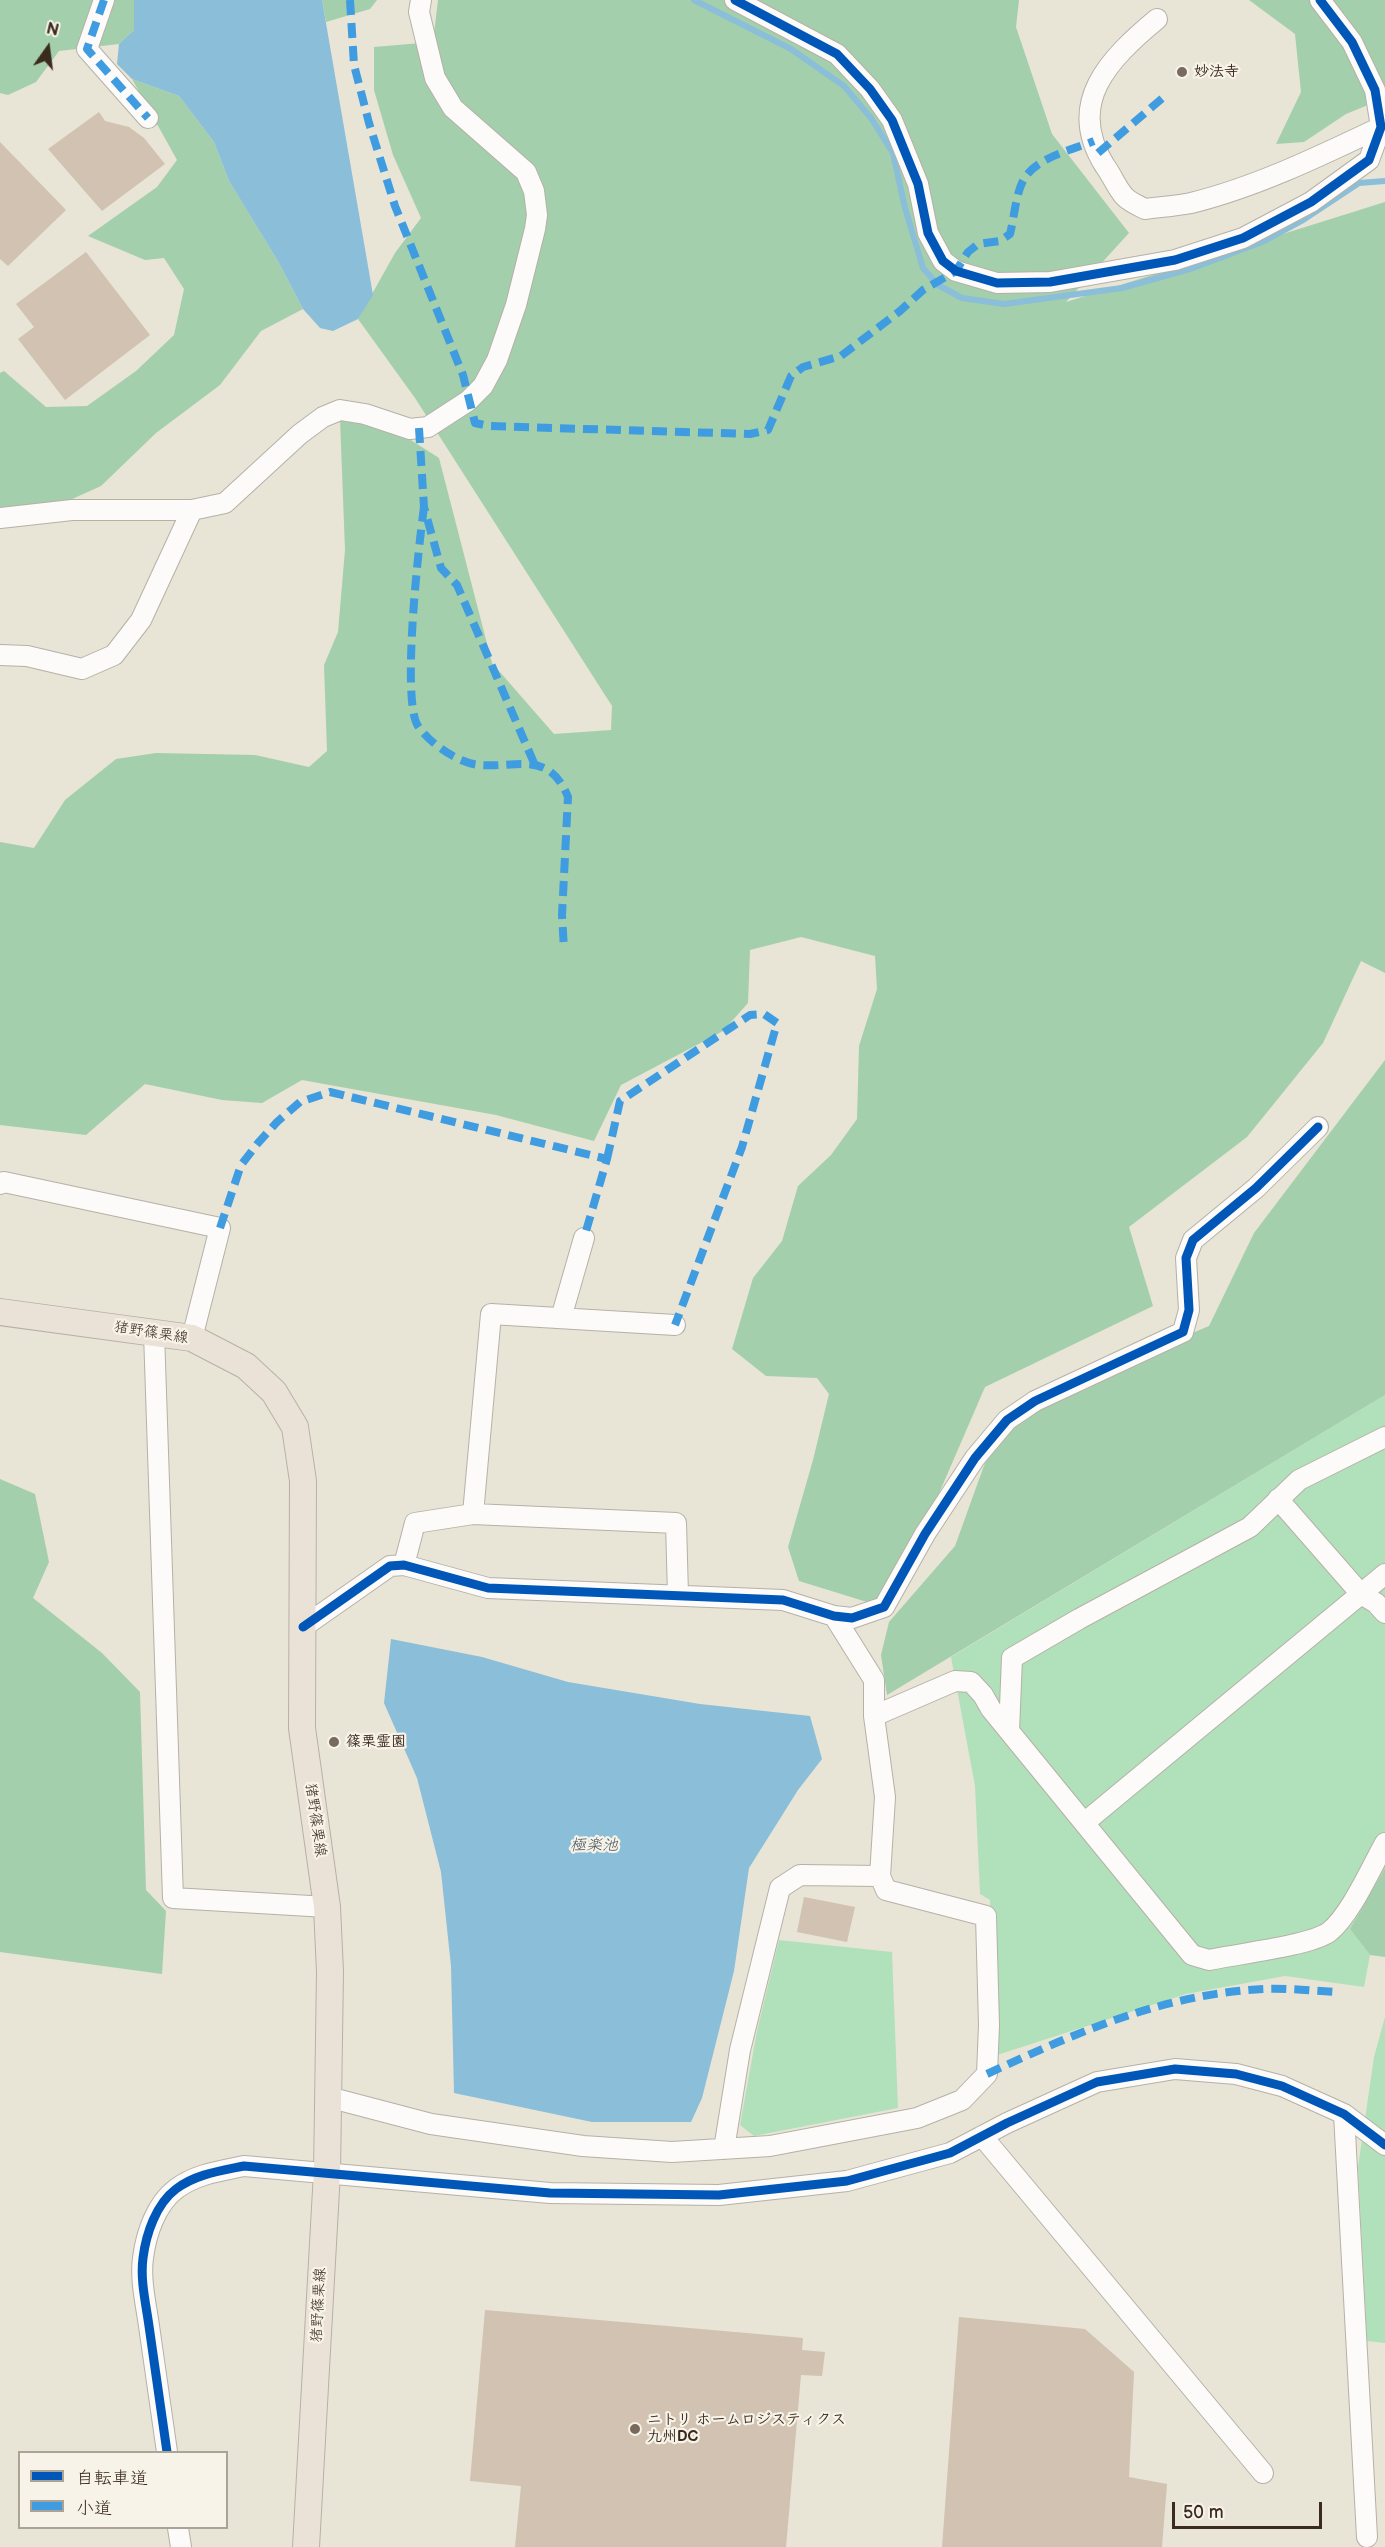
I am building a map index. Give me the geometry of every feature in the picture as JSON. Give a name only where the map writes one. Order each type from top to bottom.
[{"type":"main road","name":"猪野篠栗線","points":[[0,1312],[192,1338],[246,1366],[274,1392],[295,1427],[303,1481],[302,1728],[327,1907],[330,1972],[327,2172],[306,2547]]},
{"type":"street","points":[[104,0],[87,49],[148,118]]},
{"type":"street","points":[[0,518],[72,510],[192,510],[225,502],[300,434],[323,417],[340,411],[365,414],[410,429],[428,427],[468,401],[483,386],[497,360],[516,305],[535,229],[537,215],[534,191],[526,172],[453,108],[435,78],[419,12],[421,0]]},
{"type":"street","points":[[735,0],[837,54],[863,82],[892,120],[918,184],[928,233],[943,261],[956,271],[997,283],[1050,282],[1175,260],[1243,238],[1311,202],[1369,160],[1381,127],[1375,90],[1352,42],[1320,0]]},
{"type":"street","points":[[1157,19],[1103,72],[1090,100],[1089,128],[1100,157],[1126,197],[1145,209],[1191,203],[1249,184],[1333,150],[1381,127]]},
{"type":"street","points":[[0,654],[27,656],[82,669],[114,655],[141,620],[192,510]]},
{"type":"street","points":[[303,1627],[390,1566],[404,1565],[488,1588],[783,1600],[834,1616],[852,1618],[884,1607],[925,1534],[975,1458],[1007,1420],[1035,1401],[1183,1332],[1189,1310],[1186,1258],[1193,1240],[1256,1188],[1318,1127]]},
{"type":"street","points":[[0,1184],[4,1182],[220,1228],[192,1338]]},
{"type":"street","points":[[561,1318],[584,1238]]},
{"type":"street","points":[[473,1514],[491,1314],[675,1325]]},
{"type":"street","points":[[154,1333],[173,1898],[327,1907]]},
{"type":"street","points":[[1009,1731],[1012,1658],[1079,1619],[1250,1527],[1299,1480],[1385,1437]]},
{"type":"street","points":[[1278,1499],[1361,1594],[1376,1603],[1385,1613]]},
{"type":"street","points":[[404,1565],[416,1523],[473,1514],[676,1523],[678,1595]]},
{"type":"street","points":[[1084,1823],[1385,1574]]},
{"type":"street","points":[[328,2097],[432,2124],[583,2146],[672,2152],[770,2146],[917,2118],[962,2100],[987,2074],[989,2025],[986,1916],[886,1890],[880,1876],[885,1797],[874,1716],[874,1680],[834,1616]]},
{"type":"street","points":[[874,1716],[955,1681],[971,1682],[1192,1955],[1209,1960],[1313,1940],[1330,1931],[1353,1901],[1385,1843]]},
{"type":"street","points":[[724,2149],[740,2050],[780,1888],[800,1875],[880,1876]]},
{"type":"street","points":[[167,2451],[142,2260],[148,2234],[157,2213],[174,2190],[197,2177],[220,2171],[244,2166],[550,2193],[718,2195],[847,2181],[950,2153],[1097,2082],[1175,2069],[1236,2074],[1273,2083],[1344,2114],[1385,2145]]},
{"type":"street","points":[[1344,2114],[1367,2537]]},
{"type":"street","points":[[982,2136],[1263,2473]]},
{"type":"street","points":[[178,2529],[181,2547]]},
{"type":"green space","points":[[0,0],[134,0],[134,30],[119,44],[59,51],[36,82],[8,95],[0,93]]},
{"type":"green space","points":[[322,0],[377,0],[370,9],[326,22]]},
{"type":"green space","points":[[438,0],[1019,0],[1016,27],[1052,134],[1129,233],[1066,302],[1385,202],[1385,973],[1361,961],[1323,1043],[1247,1137],[1129,1227],[1153,1306],[985,1387],[895,1595],[880,1606],[799,1581],[788,1547],[829,1394],[817,1378],[766,1376],[732,1349],[753,1278],[782,1241],[798,1186],[831,1155],[857,1119],[859,1046],[877,989],[875,956],[801,937],[750,950],[748,1003],[723,1031],[621,1085],[594,1141],[496,1115],[302,1080],[262,1103],[222,1100],[145,1084],[86,1135],[0,1125],[0,842],[34,848],[65,800],[116,759],[156,753],[255,755],[309,767],[327,751],[324,665],[338,632],[345,550],[340,419],[392,428],[439,458],[492,663],[554,734],[611,730],[612,706],[415,398],[358,319],[395,253],[421,218],[393,155],[374,90],[374,47],[433,42]]},
{"type":"green space","points":[[1249,0],[1385,0],[1385,98],[1346,114],[1304,142],[1276,144],[1301,92],[1295,34]]},
{"type":"green space","points":[[132,79],[179,96],[214,142],[229,181],[279,263],[303,309],[261,331],[220,385],[156,433],[101,486],[61,504],[0,509],[0,373],[4,371],[46,407],[87,406],[136,371],[174,335],[184,289],[164,258],[145,260],[88,236],[157,187],[177,160]]},
{"type":"green space","points":[[1385,1060],[1385,1395],[887,1695],[881,1655],[889,1622],[955,1546],[1003,1413],[1209,1326],[1254,1233]]},
{"type":"green space","points":[[1385,1395],[1385,1868],[1350,1929],[1370,1955],[1364,1987],[1285,1976],[1186,1994],[994,2056],[990,1900],[980,1894],[975,1786],[951,1657]]},
{"type":"green space","points":[[0,1479],[35,1494],[49,1562],[33,1598],[102,1653],[140,1692],[146,1890],[166,1911],[162,1974],[0,1952]]},
{"type":"green space","points":[[1385,1868],[1385,1957],[1370,1955],[1350,1929]]},
{"type":"green space","points":[[779,1940],[892,1952],[898,2108],[754,2136],[740,2125],[757,2031]]},
{"type":"green space","points":[[1385,2017],[1385,2343],[1367,2341],[1358,2167],[1374,2057]]},
{"type":"water","points":[[134,0],[322,0],[373,295],[358,319],[333,331],[320,328],[303,309],[279,263],[229,181],[214,142],[179,96],[132,79],[117,64],[119,44],[134,30]]},
{"type":"water","name":"極楽池","points":[[391,1639],[482,1657],[568,1682],[700,1704],[810,1716],[822,1759],[798,1790],[749,1868],[734,1971],[702,2098],[691,2122],[592,2122],[454,2093],[451,1966],[441,1872],[417,1778],[384,1703]]},
{"type":"building","points":[[99,112],[105,121],[129,127],[144,138],[165,164],[102,211],[48,149]]},
{"type":"building","points":[[0,142],[66,210],[8,266],[0,259]]},
{"type":"building","points":[[86,252],[150,335],[65,400],[18,339],[34,327],[16,304]]},
{"type":"building","points":[[804,1897],[855,1907],[847,1942],[797,1932]]},
{"type":"building","name":"ニトリ ホームロジスティクス 九州DC","points":[[485,2310],[803,2338],[802,2350],[825,2352],[822,2376],[801,2375],[786,2547],[515,2547],[521,2486],[470,2481]]},
{"type":"building","points":[[959,2317],[1085,2329],[1134,2372],[1129,2477],[1167,2484],[1162,2547],[942,2547]]},
{"type":"waterway","points":[[694,0],[791,49],[844,86],[871,118],[893,153],[905,208],[923,268],[938,285],[962,298],[1004,304],[1122,288],[1193,268],[1262,242],[1303,220],[1359,183],[1385,181]]},
{"type":"marked path","points":[[104,0],[87,49],[148,118]]},
{"type":"marked path","points":[[350,0],[354,65],[395,206],[463,375],[475,423],[489,426],[750,434],[768,430],[791,376],[803,367],[841,356],[900,311],[923,290],[956,271],[968,252],[978,244],[1000,241],[1010,234],[1019,191],[1030,171],[1056,155],[1094,141]]},
{"type":"marked path","points":[[1098,153],[1165,96]]},
{"type":"marked path","points":[[419,428],[424,507],[441,568],[457,585],[534,763]]},
{"type":"marked path","points":[[424,507],[415,585],[411,655],[413,711],[418,726],[423,732],[453,756],[479,765],[531,764],[552,773],[560,782],[568,797],[562,915],[564,949]]},
{"type":"marked path","points":[[607,1159],[620,1101],[750,1015],[764,1014],[777,1023],[742,1147],[675,1325]]},
{"type":"marked path","points":[[220,1228],[241,1165],[258,1143],[300,1102],[330,1092],[607,1159],[584,1238]]},
{"type":"marked path","points":[[987,2074],[1088,2030],[1192,1998],[1265,1989],[1338,1992]]},
{"type":"cycle path","points":[[735,0],[837,54],[870,89],[892,120],[918,184],[928,233],[943,261],[956,271],[997,283],[1050,282],[1175,260],[1243,238],[1311,202],[1369,160],[1381,127],[1375,90],[1352,42],[1320,0]]},
{"type":"cycle path","points":[[303,1627],[390,1566],[404,1565],[488,1588],[783,1600],[834,1616],[852,1618],[884,1607],[925,1534],[975,1458],[1007,1420],[1035,1401],[1183,1332],[1189,1310],[1186,1258],[1193,1240],[1256,1188],[1318,1127]]},
{"type":"cycle path","points":[[167,2451],[143,2283],[144,2249],[153,2220],[169,2195],[200,2176],[244,2166],[550,2193],[719,2195],[847,2181],[950,2153],[1007,2123],[1097,2082],[1175,2069],[1236,2074],[1282,2086],[1344,2114],[1385,2145]]},
{"type":"place","name":"妙法寺","points":[[1182,72]]},
{"type":"place","name":"篠栗霊園","points":[[334,1742]]},
{"type":"place","name":"ニトリ ホームロジスティクス 九州DC","points":[[635,2429]]}]
